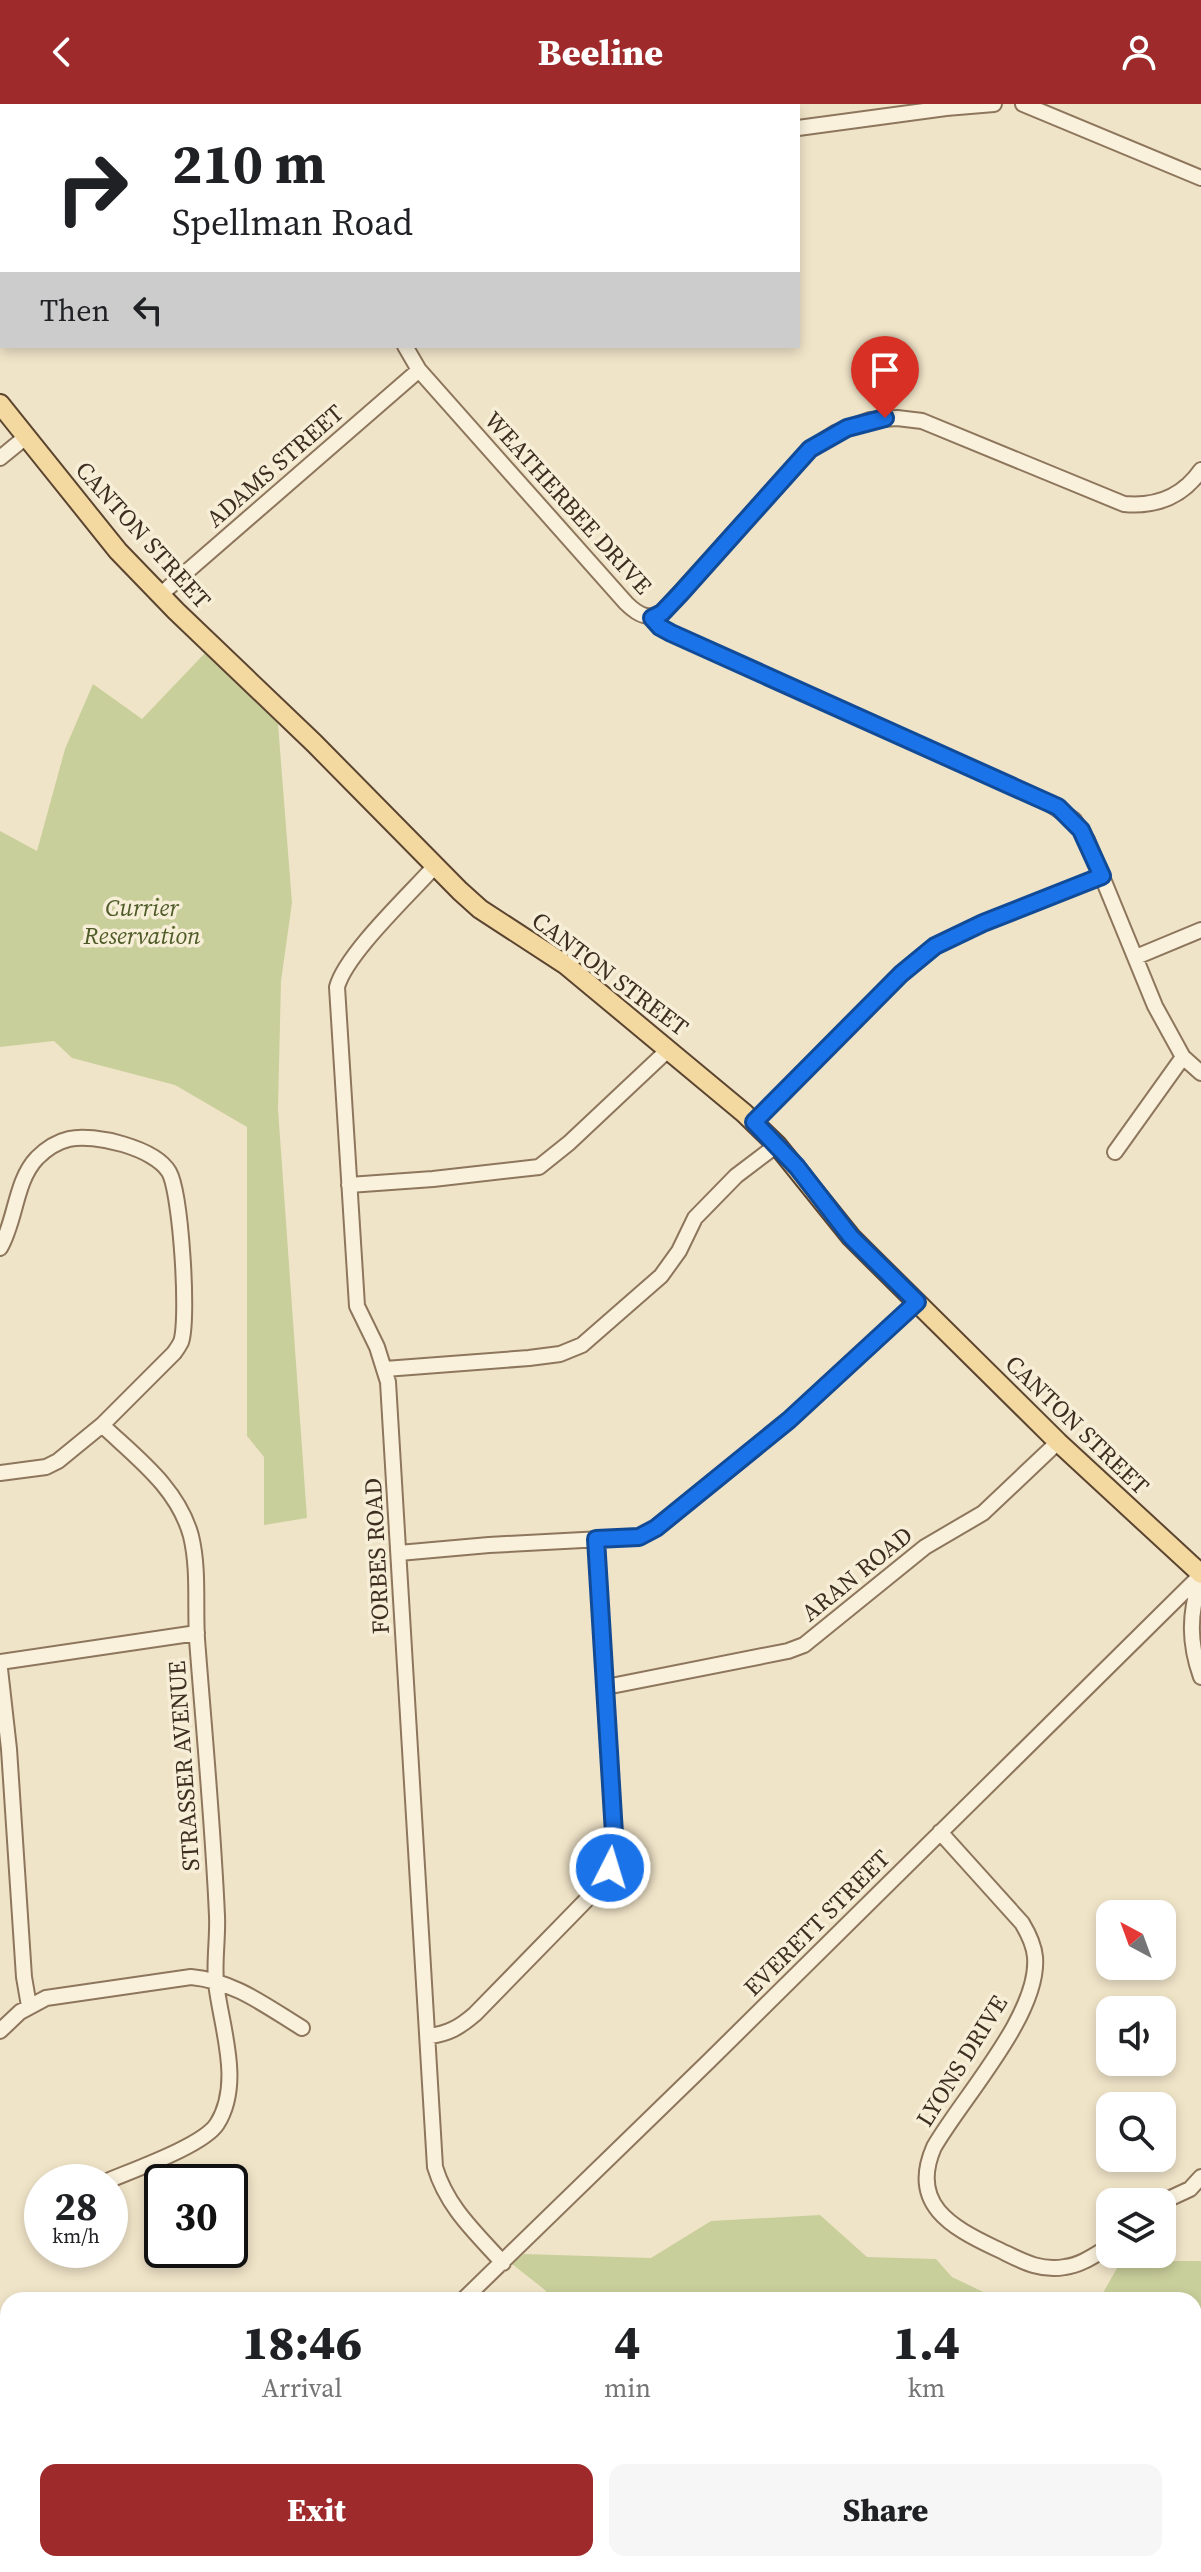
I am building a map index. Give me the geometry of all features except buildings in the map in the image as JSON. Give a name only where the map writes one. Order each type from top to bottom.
[{"type":"main road","name":"CANTON STREET","points":[[0,404],[88,516],[160,595],[314,743],[434,867],[480,909],[566,965],[754,1122],[777,1145],[851,1237],[1058,1442],[1201,1575]]},
{"type":"street","points":[[800,128],[994,104]]},
{"type":"street","points":[[1023,104],[1201,178]]},
{"type":"street","name":"WEATHERBEE DRIVE","points":[[406,348],[419,370],[626,603],[639,615],[652,618],[662,613],[681,593],[810,449],[835,433],[870,420],[897,418],[934,424],[1124,504],[1144,504],[1174,496],[1184,490],[1201,470]]},
{"type":"street","name":"ADAMS STREET","points":[[160,595],[419,370]]},
{"type":"street","points":[[0,458],[27,436]]},
{"type":"street","points":[[652,618],[671,633],[1058,807],[1081,830],[1155,1006],[1183,1057],[1201,1073]]},
{"type":"street","name":"FORBES ROAD","points":[[434,867],[355,954],[341,972],[337,987],[357,1306],[385,1369],[399,1553],[435,2167],[454,2210],[503,2263]]},
{"type":"street","points":[[754,1122],[901,974],[935,946],[983,923],[1102,876]]},
{"type":"street","points":[[1136,957],[1201,930]]},
{"type":"street","points":[[349,1185],[539,1167],[669,1049]]},
{"type":"street","points":[[1115,1152],[1183,1057]]},
{"type":"street","points":[[0,1248],[31,1166],[52,1145],[70,1139],[95,1138],[140,1151],[157,1159],[169,1172],[180,1225],[181,1342],[174,1353],[102,1425],[58,1461],[46,1467],[0,1473]]},
{"type":"street","points":[[385,1369],[529,1358],[560,1354],[582,1345],[661,1276],[679,1251],[695,1218],[736,1176],[777,1145]]},
{"type":"street","points":[[399,1553],[639,1537],[656,1528],[824,1389],[917,1302]]},
{"type":"street","name":"STRASSER AVENUE","points":[[102,1425],[153,1472],[180,1507],[190,1535],[194,1556],[218,1919],[216,1981],[225,2023],[229,2082],[227,2098],[216,2127],[191,2144],[128,2172]]},
{"type":"street","name":"ARAN ROAD","points":[[606,1687],[788,1651],[804,1645],[925,1547],[983,1513],[1058,1442]]},
{"type":"street","points":[[429,2036],[444,2035],[475,2014],[598,1888],[610,1868],[615,1850],[596,1539]]},
{"type":"street","points":[[1201,1575],[1190,1622],[1191,1641],[1201,1677]]},
{"type":"street","name":"EVERETT STREET","points":[[472,2292],[1201,1575]]},
{"type":"street","points":[[0,1662],[197,1633]]},
{"type":"street","points":[[0,1669],[29,2006]]},
{"type":"street","name":"LYONS DRIVE","points":[[940,1832],[1022,1923],[1035,1958],[1032,1984],[1022,2014],[938,2140],[928,2164],[926,2181],[934,2206],[944,2219],[968,2235],[1028,2265],[1064,2268],[1096,2254]]},
{"type":"street","points":[[0,2031],[29,2006],[58,1995],[191,1977],[216,1981],[244,1992],[302,2028]]},
{"type":"street","points":[[1176,2196],[1190,2189],[1201,2177]]},
{"type":"green space","name":"Currier Reservation","points":[[207,651],[278,724],[292,903],[281,981],[278,1109],[307,1518],[264,1525],[264,1457],[247,1436],[247,1127],[175,1085],[72,1058],[54,1041],[0,1047],[0,831],[37,851],[65,749],[93,684],[142,719]]},
{"type":"green space","points":[[820,2215],[867,2257],[936,2259],[952,2277],[983,2292],[546,2292],[512,2264],[524,2254],[651,2258],[711,2221]]},
{"type":"green space","points":[[1176,2261],[1201,2261],[1201,2292],[1104,2292],[1117,2268],[1176,2268]]},
{"type":"route","points":[[610,1868],[615,1850],[596,1539],[639,1537],[656,1528],[789,1420],[917,1302],[851,1237],[797,1167],[754,1122],[901,974],[935,946],[983,923],[1102,876],[1081,830],[1058,807],[671,633],[652,618],[662,613],[681,593],[810,449],[847,428],[885,418]]}]
